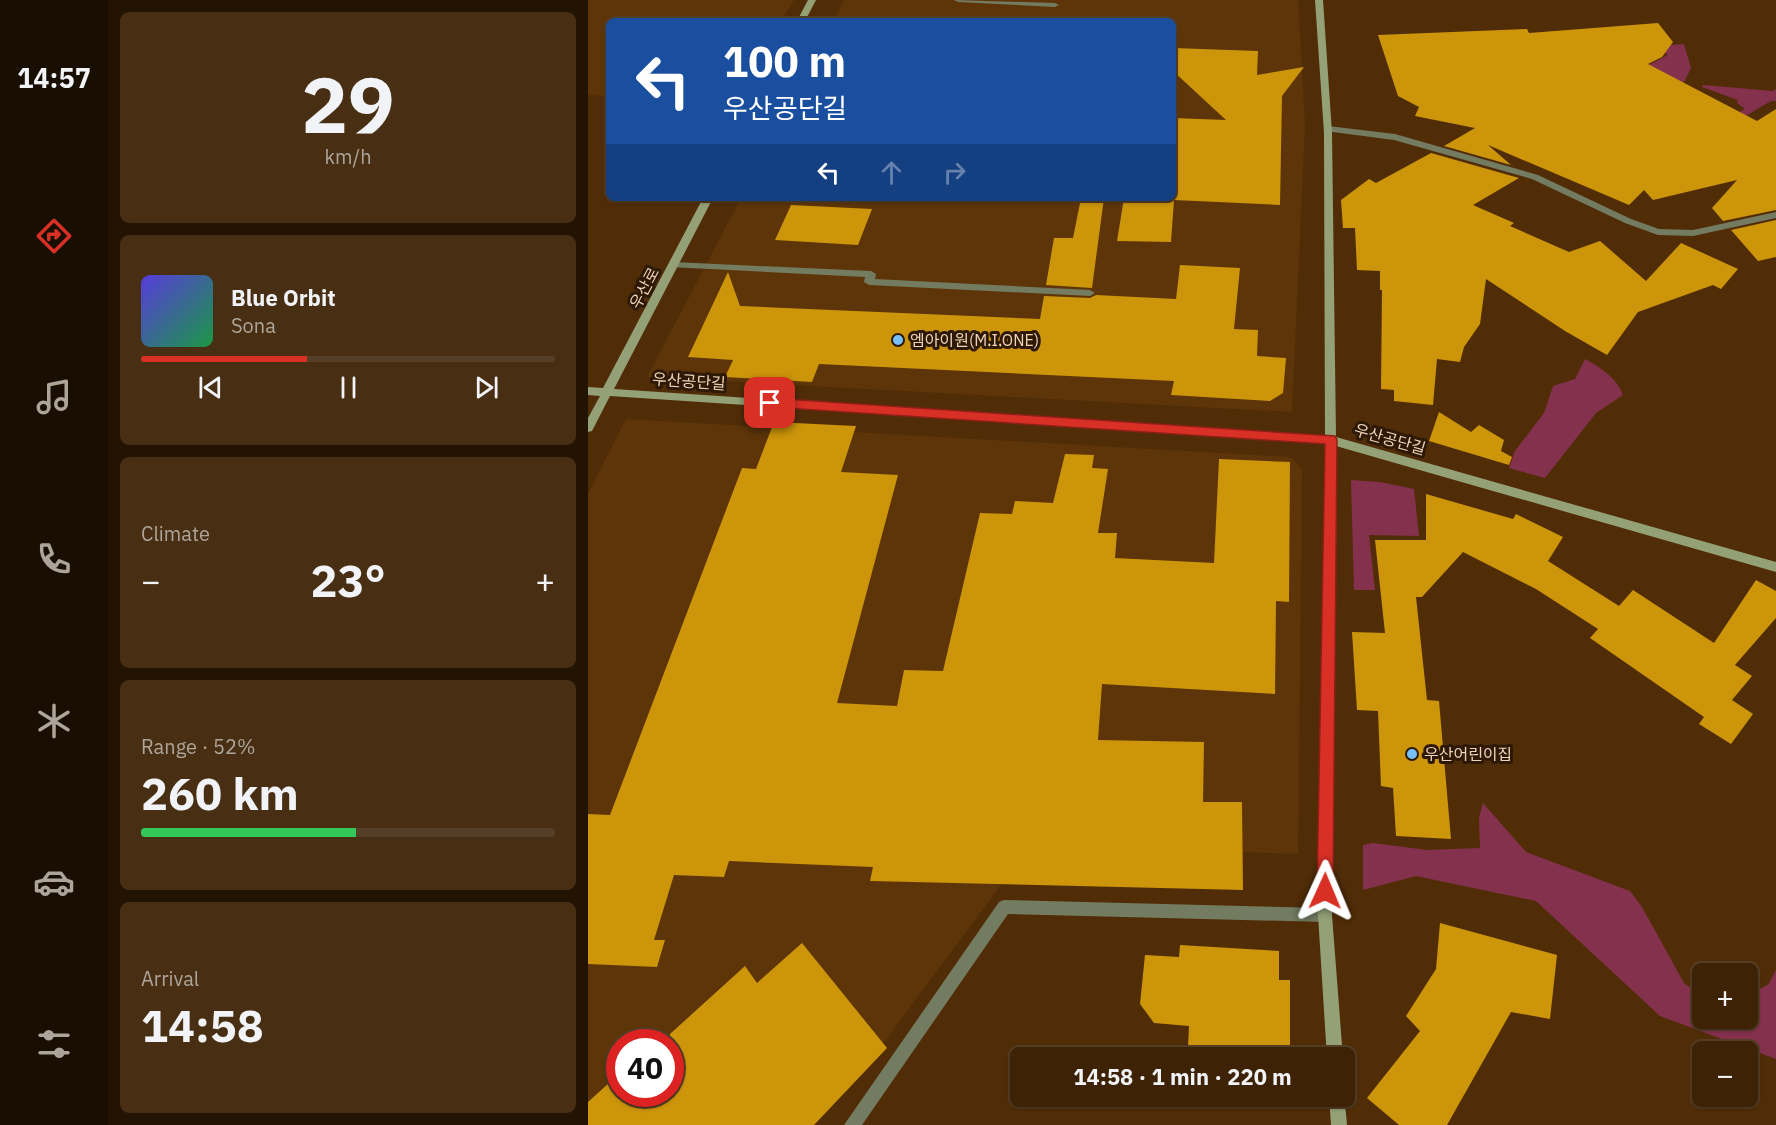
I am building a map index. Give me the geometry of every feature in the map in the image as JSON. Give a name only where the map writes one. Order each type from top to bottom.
[{"type":"street","points":[[803,18],[812,0]]},
{"type":"street","points":[[1318,0],[1328,129],[1331,440],[1325,915],[1334,1047]]},
{"type":"street","name":"우산로","points":[[588,428],[706,201]]},
{"type":"street","name":"우산공단길","points":[[588,391],[1331,440],[1776,567]]},
{"type":"street","points":[[1338,1107],[1339,1125]]},
{"type":"lane","points":[[958,0],[1055,4]]},
{"type":"lane","points":[[1328,129],[1395,137],[1535,177],[1628,221],[1658,232],[1693,233],[1776,215]]},
{"type":"lane","points":[[673,265],[871,274],[869,282],[1090,293]]},
{"type":"lane","points":[[852,1125],[1004,907],[1325,915]]},
{"type":"shaded area","points":[[588,0],[794,0],[783,18],[606,18],[606,96],[588,95]]},
{"type":"shaded area","points":[[844,0],[1298,0],[1305,125],[1292,412],[647,377],[739,201],[1176,201],[1176,18],[835,18]]},
{"type":"shaded area","points":[[1684,44],[1691,68],[1684,82],[1650,101],[1633,73],[1668,55],[1657,46]]},
{"type":"shaded area","points":[[1703,85],[1773,91],[1776,89],[1776,101],[1771,101],[1725,128],[1732,116],[1745,109],[1737,103],[1738,100],[1702,87]]},
{"type":"shaded area","points":[[1585,359],[1612,378],[1623,395],[1596,413],[1545,478],[1509,468],[1515,451],[1544,413],[1553,386],[1575,379]]},
{"type":"shaded area","points":[[626,419],[1291,457],[1302,470],[1298,854],[1031,844],[877,1052],[684,1101],[684,1029],[606,1029],[606,1107],[659,1107],[588,1125],[588,494]]},
{"type":"shaded area","points":[[1351,480],[1380,482],[1414,489],[1419,536],[1369,535],[1375,590],[1354,590]]},
{"type":"shaded area","points":[[1483,803],[1526,852],[1630,891],[1642,907],[1684,983],[1692,989],[1692,1028],[1660,1016],[1536,901],[1416,876],[1363,890],[1363,845],[1373,843],[1427,850],[1480,848],[1479,818]]},
{"type":"shaded area","points":[[1776,970],[1776,1059],[1758,1052],[1758,1041],[1727,1041],[1695,1029],[1758,1029],[1758,990],[1768,985]]},
{"type":"building","points":[[1658,23],[1673,42],[1662,57],[1648,64],[1757,121],[1776,109],[1776,210],[1723,221],[1712,208],[1737,180],[1653,200],[1644,190],[1629,205],[1488,145],[1511,165],[1444,146],[1475,128],[1415,116],[1419,107],[1398,96],[1378,35],[1527,29],[1529,33]]},
{"type":"building","points":[[1176,48],[1258,51],[1257,75],[1304,67],[1282,96],[1280,205],[1176,200],[1176,118],[1226,120],[1176,74]]},
{"type":"building","points":[[1431,153],[1519,178],[1473,205],[1514,223],[1510,226],[1569,252],[1600,241],[1646,281],[1681,243],[1738,269],[1721,289],[1713,285],[1638,312],[1607,355],[1565,331],[1486,279],[1480,324],[1464,347],[1460,362],[1437,359],[1433,405],[1394,401],[1394,390],[1381,389],[1382,290],[1380,290],[1380,271],[1357,270],[1355,228],[1343,228],[1341,200],[1369,179],[1376,183]]},
{"type":"building","points":[[1080,201],[1104,201],[1092,288],[1046,285],[1054,238],[1073,238]]},
{"type":"building","points":[[1124,201],[1174,201],[1171,242],[1117,241]]},
{"type":"building","points":[[791,205],[872,209],[858,245],[775,240]]},
{"type":"building","points":[[1776,220],[1776,257],[1758,261],[1731,230]]},
{"type":"building","points":[[1180,265],[1240,268],[1234,329],[1258,330],[1257,356],[1286,358],[1283,393],[1270,401],[1171,395],[1174,381],[819,364],[812,382],[725,377],[733,360],[688,357],[728,272],[740,306],[1040,319],[1044,296],[1090,298],[1096,295],[1176,299]]},
{"type":"building","points":[[1439,412],[1471,432],[1479,425],[1504,440],[1501,451],[1512,457],[1509,465],[1429,441]]},
{"type":"building","points":[[774,422],[856,426],[841,472],[898,475],[837,703],[897,706],[904,670],[943,671],[980,513],[1012,514],[1015,501],[1053,503],[1065,454],[1094,455],[1092,468],[1108,469],[1098,533],[1117,533],[1115,558],[1214,563],[1219,459],[1290,462],[1289,602],[1276,601],[1275,694],[1102,684],[1098,740],[1204,742],[1203,802],[1242,802],[1243,890],[870,881],[873,867],[729,861],[724,877],[674,875],[654,940],[665,940],[657,967],[588,964],[588,814],[610,815],[742,468],[756,469]]},
{"type":"building","points":[[1426,494],[1513,519],[1516,514],[1563,537],[1548,561],[1619,606],[1633,590],[1714,643],[1756,580],[1776,591],[1776,618],[1735,665],[1752,676],[1732,700],[1753,714],[1731,744],[1699,724],[1704,717],[1590,638],[1598,629],[1536,589],[1463,552],[1422,597],[1416,597],[1427,700],[1439,701],[1451,839],[1396,836],[1393,788],[1381,786],[1378,711],[1357,710],[1352,632],[1385,633],[1375,540],[1426,540]]},
{"type":"building","points":[[1440,923],[1557,955],[1550,1019],[1511,1012],[1447,1125],[1399,1125],[1367,1098],[1420,1031],[1406,1016],[1436,969]]},
{"type":"building","points":[[802,943],[887,1048],[814,1125],[588,1125],[588,1102],[606,1086],[606,1107],[684,1107],[684,1029],[676,1029],[745,966],[757,983]]},
{"type":"building","points":[[1180,945],[1279,951],[1279,980],[1290,980],[1290,1047],[1188,1047],[1189,1026],[1154,1023],[1140,1004],[1145,955],[1179,957]]},
{"type":"place","name":"엠아이원(M.I.ONE)","points":[[898,340]]},
{"type":"place","name":"우산어린이집","points":[[1412,754]]},
{"type":"route","points":[[770,403],[1331,440],[1325,891]]}]
